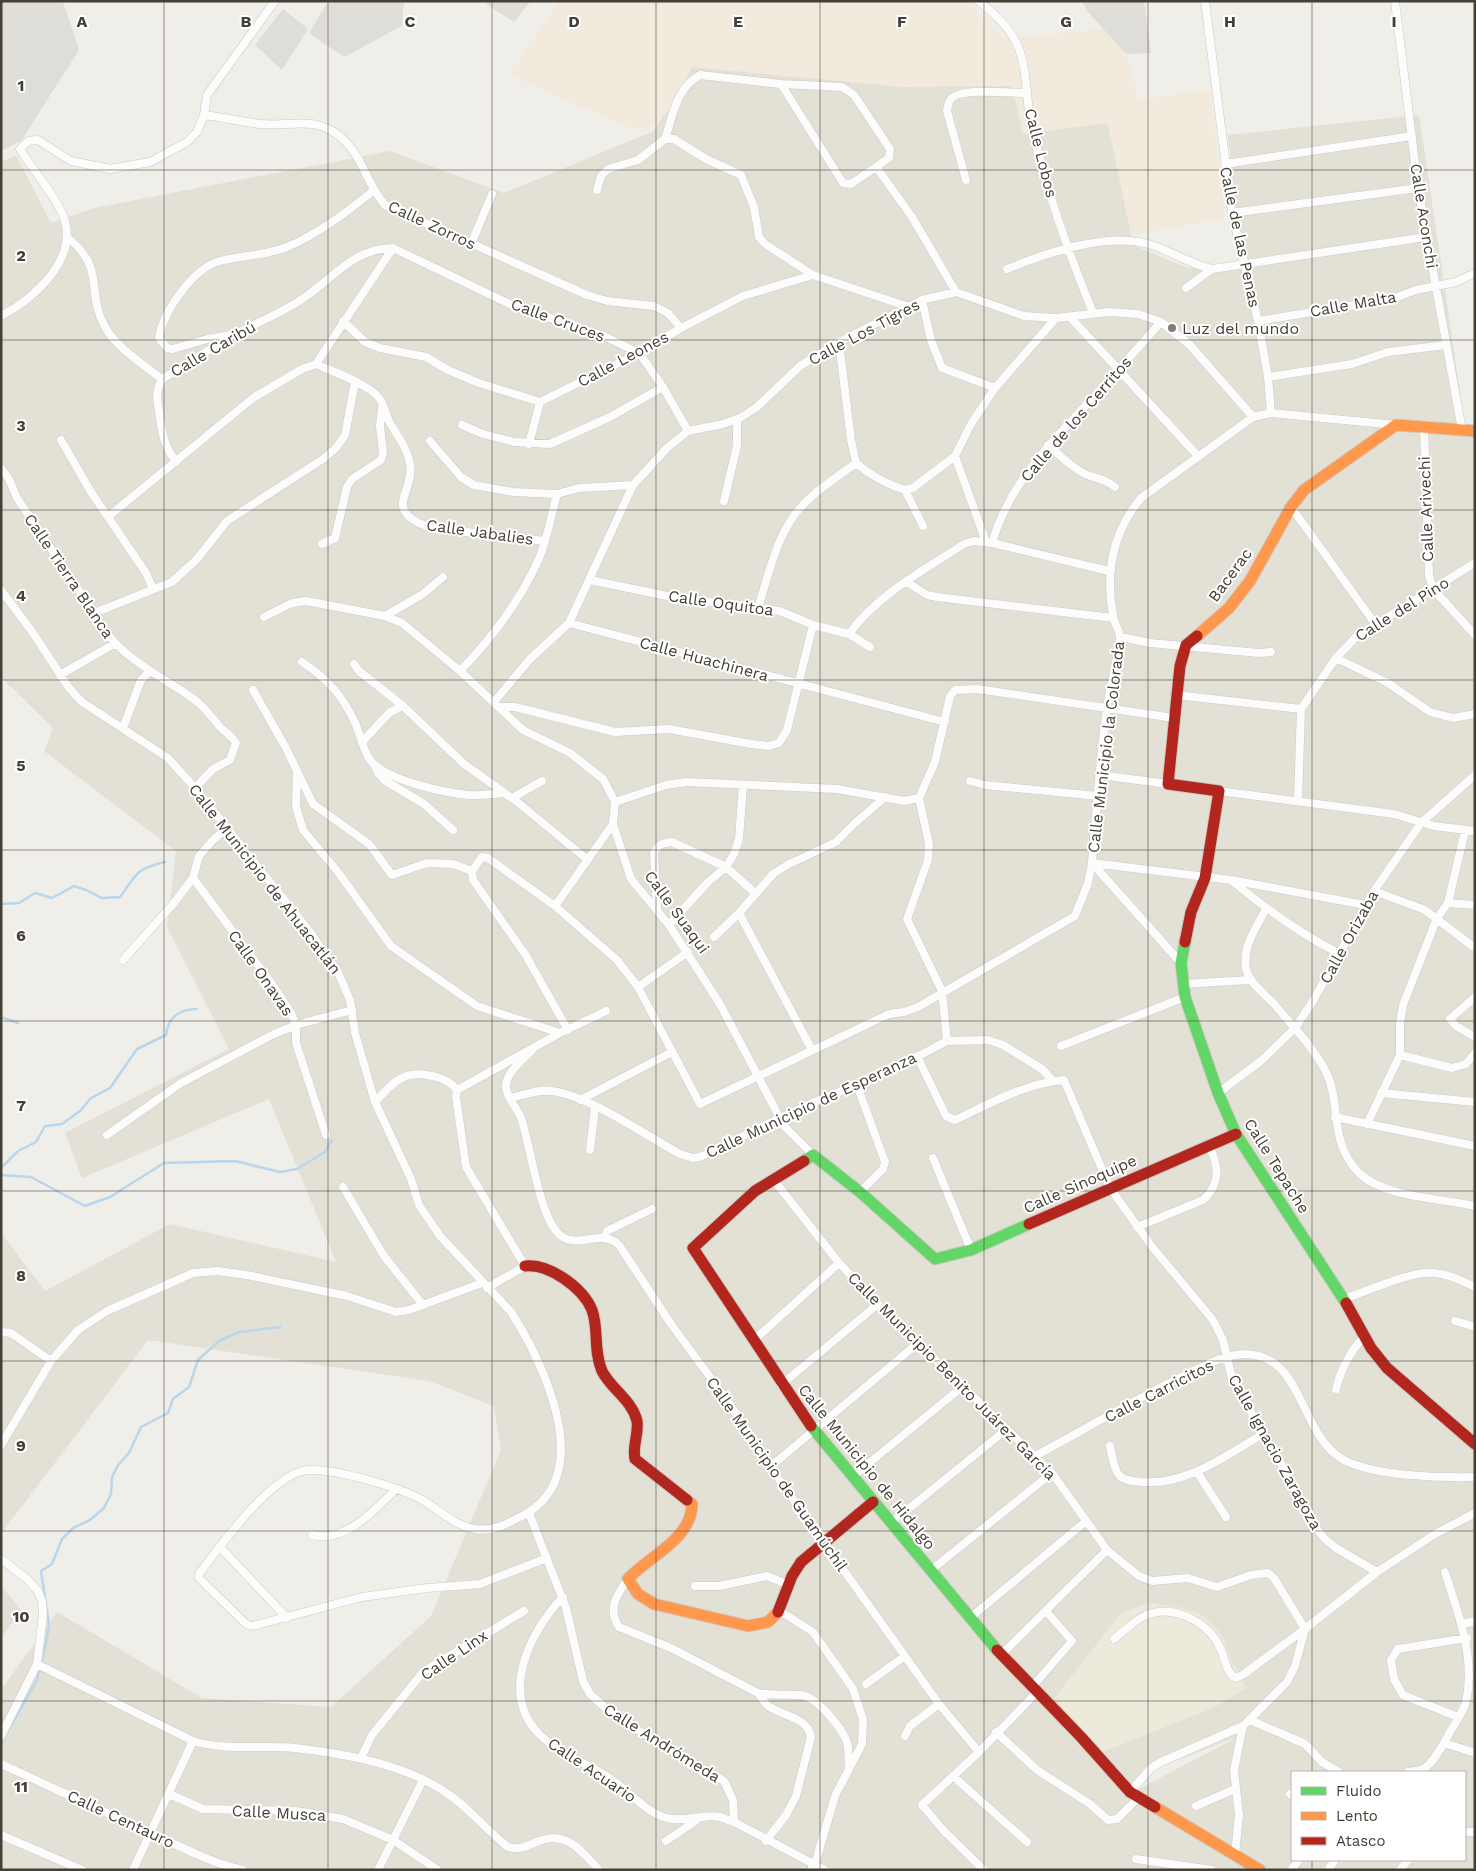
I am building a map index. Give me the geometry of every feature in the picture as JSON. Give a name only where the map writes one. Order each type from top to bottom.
[{"type":"street","points":[[1,316],[18,307],[48,279],[58,263],[67,237],[65,220],[20,149],[28,141],[38,140],[71,161],[110,169],[150,162],[187,142],[197,132],[204,115],[207,94],[275,1]]},
{"type":"street","name":"Calle Lobos","points":[[979,1],[1003,22],[1015,41],[1027,93],[1032,128],[1067,250],[1093,313]]},
{"type":"street","name":"Calle de las Penas","points":[[1205,1],[1232,213],[1258,321],[1268,377],[1271,413]]},
{"type":"street","name":"Calle Aconchi","points":[[1395,1],[1418,188],[1434,286],[1462,430]]},
{"type":"street","points":[[597,190],[601,176],[608,169],[638,160],[665,139],[680,92],[689,81],[700,75],[781,84],[842,87],[850,92],[890,149],[890,158],[851,184],[843,183],[781,84]]},
{"type":"street","points":[[966,180],[947,111],[948,101],[954,96],[965,93],[1027,93]]},
{"type":"street","name":"Calle Zorros","points":[[204,115],[262,124],[315,123],[327,128],[337,134],[351,149],[366,174],[373,191],[385,206],[586,295],[607,301],[654,306],[661,309],[681,328]]},
{"type":"street","points":[[1225,164],[1412,136]]},
{"type":"street","points":[[665,139],[674,139],[706,159],[741,175],[754,207],[759,237],[766,244],[813,275],[909,307]]},
{"type":"street","points":[[877,168],[912,217],[956,292],[1024,316],[1056,318],[1093,313],[1138,314],[1161,322],[1190,345],[1253,417]]},
{"type":"street","points":[[1232,213],[1418,188]]},
{"type":"street","points":[[234,334],[207,339],[173,349],[167,348],[159,338],[160,331],[174,300],[200,274],[218,261],[272,252],[299,241],[345,213],[373,191]]},
{"type":"street","points":[[471,244],[492,194]]},
{"type":"street","name":"Calle Caribú","points":[[67,237],[83,251],[90,262],[97,303],[106,329],[130,354],[162,379],[234,334],[305,298],[333,273],[355,258],[373,250],[393,248]]},
{"type":"street","points":[[1186,288],[1212,269],[1245,262],[1426,237]]},
{"type":"street","points":[[1008,269],[1030,260],[1094,242],[1127,240],[1149,244],[1200,266],[1212,269]]},
{"type":"street","points":[[109,516],[253,398],[302,369],[316,364],[393,248]]},
{"type":"street","name":"Calle Cruces","points":[[393,248],[514,306],[604,336],[639,353],[663,387],[688,431]]},
{"type":"street","name":"Calle Malta","points":[[1258,321],[1392,299],[1416,290],[1456,282],[1475,273]]},
{"type":"street","name":"Calle Leones","points":[[540,402],[639,353],[681,328],[743,296],[813,275]]},
{"type":"street","name":"Calle Los Tigres","points":[[570,623],[633,485],[667,448],[688,431],[723,424],[737,419],[757,407],[800,366],[839,342],[922,300],[956,292]]},
{"type":"street","points":[[922,300],[931,340],[942,368],[995,388]]},
{"type":"street","points":[[1070,317],[1198,456]]},
{"type":"street","points":[[839,342],[851,440],[856,463],[878,479],[905,490],[913,488],[955,456],[971,424],[995,388],[1056,318]]},
{"type":"street","points":[[343,321],[365,342],[380,348],[426,357],[448,370],[479,383],[540,402],[529,444]]},
{"type":"street","name":"Calle de los Cerritos","points":[[989,543],[1004,509],[1018,485],[1048,445],[1161,322]]},
{"type":"street","points":[[1268,377],[1352,364],[1388,352],[1446,345]]},
{"type":"street","name":"Calle Jabalies","points":[[316,364],[354,382],[375,394],[381,400],[382,406],[407,453],[410,474],[402,501],[404,509],[409,516],[418,523],[431,528],[544,541]]},
{"type":"street","points":[[162,379],[157,387],[156,398],[162,436],[176,462]]},
{"type":"street","points":[[94,613],[172,582],[197,559],[226,521],[323,459],[336,448],[345,435],[354,382]]},
{"type":"street","points":[[462,425],[483,434],[529,444],[550,444],[568,438],[663,387]]},
{"type":"street","points":[[322,544],[336,538],[344,496],[352,480],[381,460],[383,453],[380,426],[382,406]]},
{"type":"street","name":"Calle Municipio la Colorada","points":[[672,1052],[700,1104],[889,1014],[904,1012],[918,1007],[942,991],[1059,928],[1075,916],[1088,883],[1092,863],[1107,707],[1121,637],[1113,618],[1108,583],[1109,571],[1122,524],[1131,509],[1141,498],[1253,417],[1271,413],[1396,425]]},
{"type":"street","points":[[724,501],[737,446],[737,419]]},
{"type":"street","points":[[1396,425],[1475,431]]},
{"type":"street","name":"Bacerac","points":[[1186,645],[1229,608],[1244,588],[1291,507],[1304,490],[1396,425]]},
{"type":"street","name":"Calle Arivechi","points":[[1424,426],[1428,561],[1434,590]]},
{"type":"street","points":[[62,440],[91,492],[146,573],[153,589]]},
{"type":"street","points":[[430,441],[461,477],[474,485],[513,492],[557,494],[579,488],[633,485]]},
{"type":"street","points":[[1048,445],[1082,472],[1090,476],[1100,477],[1115,487]]},
{"type":"street","points":[[955,456],[989,543]]},
{"type":"street","points":[[758,608],[780,542],[791,518],[803,504],[856,463]]},
{"type":"street","name":"Calle Tierra Blanca","points":[[1,468],[9,479],[17,498],[114,644],[150,672],[202,706],[224,731],[232,737],[236,744],[230,760],[213,769],[195,788]]},
{"type":"street","points":[[905,490],[923,526]]},
{"type":"street","points":[[460,671],[486,644],[500,625],[537,562],[557,494]]},
{"type":"street","points":[[1291,507],[1376,624]]},
{"type":"street","points":[[849,634],[859,619],[878,602],[964,544],[974,541],[1109,571]]},
{"type":"street","name":"Calle del Pino","points":[[1301,709],[1336,658],[1356,637],[1475,564]]},
{"type":"street","points":[[384,616],[423,594],[442,577]]},
{"type":"street","name":"Calle Oquitoa","points":[[590,580],[672,597],[780,612],[813,625],[849,634],[870,646]]},
{"type":"street","points":[[907,582],[927,594],[937,597],[1113,618]]},
{"type":"street","name":"Calle Municipio de Ahuacatlán","points":[[1,590],[33,633],[60,675],[82,702],[168,758],[195,788],[310,932],[337,970],[344,983],[352,1010],[355,1033],[375,1102],[411,1179],[423,1213],[485,1286],[511,1312],[522,1331],[548,1389],[559,1423],[562,1462],[560,1470],[546,1495],[529,1513],[506,1525],[477,1530],[459,1524],[418,1498],[396,1489],[337,1473],[302,1471],[291,1475],[272,1490],[220,1546],[199,1574],[199,1578],[246,1624],[253,1626],[287,1618]]},
{"type":"street","points":[[1434,590],[1475,635]]},
{"type":"street","points":[[264,617],[292,604],[306,601],[384,616],[412,631],[460,671],[523,730],[570,754],[603,779],[615,802],[666,784],[686,782],[837,789],[904,801],[919,798]]},
{"type":"street","points":[[497,704],[530,659],[570,623]]},
{"type":"street","name":"Calle Huachinera","points":[[570,623],[945,722]]},
{"type":"street","points":[[497,704],[615,732],[669,729],[733,742],[769,746],[779,744],[787,730],[813,625]]},
{"type":"street","points":[[1121,637],[1150,643],[1271,652]]},
{"type":"street","points":[[60,675],[114,644]]},
{"type":"street","points":[[1168,784],[1176,695],[1180,666],[1186,645]]},
{"type":"street","points":[[1336,658],[1388,683],[1430,712],[1453,718],[1475,714]]},
{"type":"street","points":[[302,662],[331,684],[346,704],[368,757],[384,780],[424,804],[453,830]]},
{"type":"street","points":[[354,664],[358,671],[403,706],[464,764],[512,798],[588,860]]},
{"type":"street","points":[[123,728],[141,680],[150,672]]},
{"type":"street","points":[[253,690],[316,807],[369,844],[392,874],[427,863],[453,864],[472,871]]},
{"type":"street","points":[[947,1041],[942,991],[907,919],[928,860],[929,844],[919,798],[935,762],[950,696],[955,690],[977,690],[1174,718]]},
{"type":"street","points":[[1176,695],[1301,709],[1298,800]]},
{"type":"street","points":[[362,742],[390,712],[403,706]]},
{"type":"street","points":[[375,766],[399,778],[454,793],[472,795],[504,793]]},
{"type":"street","points":[[297,772],[296,807],[303,830],[391,946],[477,1006],[564,1031]]},
{"type":"street","name":"Calle Orizaba","points":[[1218,1093],[1261,1061],[1295,1028],[1313,1001],[1365,905],[1421,824],[1475,774]]},
{"type":"street","points":[[1100,775],[1394,814],[1421,824],[1475,831]]},
{"type":"street","points":[[512,798],[542,781]]},
{"type":"street","points":[[970,781],[985,785],[1097,796]]},
{"type":"street","points":[[669,926],[708,882],[726,867],[734,854],[739,839],[743,785]]},
{"type":"street","name":"Calle Tepache","points":[[1219,791],[1204,878],[1191,912],[1182,963],[1185,997],[1218,1093],[1236,1134],[1344,1299],[1363,1338],[1387,1368],[1475,1444]]},
{"type":"street","points":[[714,936],[738,913],[773,874],[787,865],[836,842],[885,797]]},
{"type":"street","name":"Calle Suaqui","points":[[615,802],[613,824],[631,879],[688,952],[721,1006],[779,1118],[789,1132],[813,1155],[860,1192],[934,1259]]},
{"type":"street","points":[[556,906],[613,824]]},
{"type":"street","points":[[123,960],[193,878],[200,856],[212,841],[227,828]]},
{"type":"street","points":[[1367,1124],[1400,1055],[1400,1023],[1403,1005],[1437,918],[1448,903],[1465,831]]},
{"type":"street","points":[[657,910],[654,853],[663,842],[672,842],[726,867],[755,893]]},
{"type":"street","points":[[564,1031],[525,954],[473,880],[472,871],[482,857],[488,858],[556,906],[608,951],[638,987],[672,1052],[580,1100]]},
{"type":"street","points":[[1092,863],[1231,880],[1365,905]]},
{"type":"street","name":"Calle Municipio la Colorada","points":[[1092,863],[1182,963]]},
{"type":"street","name":"Calle Onavas","points":[[193,878],[272,984],[296,1025],[296,1043],[326,1135]]},
{"type":"street","points":[[1231,880],[1266,909],[1308,938],[1338,953]]},
{"type":"street","points":[[1374,891],[1425,910],[1475,948]]},
{"type":"street","points":[[1448,903],[1475,905]]},
{"type":"street","points":[[1266,909],[1248,944],[1246,968],[1249,980],[1295,1028],[1326,1072],[1337,1134],[1344,1152],[1359,1173],[1374,1184],[1402,1193],[1475,1206]]},
{"type":"street","points":[[738,913],[812,1050]]},
{"type":"street","points":[[638,987],[688,952]]},
{"type":"street","points":[[1183,984],[1249,980]]},
{"type":"street","points":[[1061,1046],[1185,997]]},
{"type":"street","points":[[1475,997],[1452,1016],[1451,1022],[1475,1037]]},
{"type":"street","points":[[107,1135],[192,1077],[296,1025],[352,1010]]},
{"type":"street","points":[[456,1094],[564,1031],[606,1011]]},
{"type":"street","name":"Calle Municipio de Esperanza","points":[[510,1098],[542,1091],[552,1091],[580,1100],[680,1154],[693,1158],[779,1118],[857,1086],[947,1041],[988,1040],[1003,1045],[1042,1069],[1053,1081]]},
{"type":"street","points":[[534,1048],[507,1078],[506,1090],[522,1122],[545,1210],[557,1233],[567,1240],[575,1241],[605,1237],[607,1231],[652,1209]]},
{"type":"street","points":[[1400,1055],[1452,1068],[1466,1064],[1475,1053]]},
{"type":"street","points":[[917,1056],[946,1116],[955,1120],[1023,1090],[1053,1081]]},
{"type":"street","points":[[375,1102],[402,1078],[415,1075],[435,1077],[453,1085],[456,1094],[466,1167],[525,1266]]},
{"type":"street","name":"Calle Ignacio Zaragoza","points":[[1053,1081],[1064,1080],[1110,1188],[1137,1227],[1213,1320],[1223,1340],[1232,1378],[1318,1531],[1336,1548],[1377,1572]]},
{"type":"street","points":[[857,1086],[885,1162],[883,1169],[860,1192]]},
{"type":"street","points":[[1381,1093],[1475,1102]]},
{"type":"street","points":[[590,1150],[595,1107]]},
{"type":"street","points":[[1335,1117],[1475,1146]]},
{"type":"street","name":"Calle Sinoquipe","points":[[934,1259],[971,1250],[1236,1134]]},
{"type":"street","points":[[1137,1227],[1203,1200],[1210,1193],[1218,1173],[1217,1163],[1209,1146]]},
{"type":"street","points":[[773,1179],[813,1155]]},
{"type":"street","points":[[933,1158],[971,1250]]},
{"type":"street","name":"Calle Municipio de Hidalgo","points":[[773,1179],[745,1199],[693,1248],[754,1341],[780,1385],[852,1478],[1001,1655],[1134,1795],[1260,1870]]},
{"type":"street","name":"Calle Municipio Benito Juárez García","points":[[773,1179],[839,1263],[962,1387],[1052,1473],[1085,1522],[1107,1550],[1139,1576],[1152,1581],[1188,1578],[1217,1587],[1251,1575],[1268,1573],[1274,1578],[1305,1629]]},
{"type":"street","points":[[343,1187],[384,1256],[423,1305]]},
{"type":"street","name":"Calle Municipio de Guamúchil","points":[[605,1237],[614,1240],[619,1245],[671,1324],[729,1403],[770,1467],[939,1704],[979,1752]]},
{"type":"street","points":[[754,1341],[839,1263]]},
{"type":"street","points":[[1,1445],[51,1361],[69,1338],[92,1320],[171,1281],[204,1271],[247,1275],[310,1288],[396,1312],[485,1286],[525,1266],[538,1265],[571,1284],[587,1299],[594,1316],[600,1364],[611,1384],[632,1409],[637,1422],[634,1460],[692,1504],[693,1516],[688,1524],[668,1546],[636,1568],[628,1579],[614,1604],[613,1615],[619,1628],[671,1648],[758,1693],[774,1696],[802,1695],[816,1702],[845,1739],[849,1766]]},
{"type":"street","points":[[1344,1299],[1400,1280],[1433,1272],[1450,1275],[1475,1287]]},
{"type":"street","points":[[780,1385],[878,1304]]},
{"type":"street","points":[[1455,1321],[1475,1327]]},
{"type":"street","points":[[1,1332],[11,1333],[51,1361]]},
{"type":"street","points":[[1336,1389],[1339,1375],[1352,1350],[1363,1338]]},
{"type":"street","points":[[770,1467],[918,1343]]},
{"type":"street","name":"Calle Carricitos","points":[[1035,1456],[1149,1394],[1201,1368],[1238,1354],[1258,1356],[1283,1370],[1320,1438],[1344,1460],[1363,1467],[1393,1472],[1424,1476],[1475,1477]]},
{"type":"street","points":[[852,1478],[962,1387]]},
{"type":"street","points":[[891,1523],[1006,1429]]},
{"type":"street","points":[[1110,1446],[1117,1473],[1127,1480],[1162,1482],[1197,1472],[1263,1434]]},
{"type":"street","points":[[1197,1472],[1226,1517]]},
{"type":"street","points":[[930,1571],[1052,1473]]},
{"type":"street","points":[[312,1535],[332,1537],[345,1532],[382,1504],[396,1489]]},
{"type":"street","points":[[628,1579],[637,1593],[654,1604],[748,1626],[768,1622],[780,1612],[796,1568],[873,1502]]},
{"type":"street","name":"Calle Andrómeda","points":[[529,1513],[563,1597],[583,1681],[590,1694],[609,1711],[653,1740],[724,1781],[733,1800],[734,1822]]},
{"type":"street","points":[[1114,1639],[1148,1614],[1170,1612],[1183,1615],[1204,1627],[1213,1636],[1220,1647],[1231,1676],[1236,1678],[1305,1629],[1377,1572],[1435,1534],[1475,1514]]},
{"type":"street","points":[[970,1618],[1085,1522]]},
{"type":"street","points":[[220,1546],[287,1618],[362,1597],[480,1584],[547,1558]]},
{"type":"street","points":[[1001,1655],[1107,1550]]},
{"type":"street","points":[[1,1559],[34,1585],[42,1601],[43,1616],[37,1664],[1,1736]]},
{"type":"street","points":[[1414,1771],[1427,1766],[1444,1743],[1466,1703],[1474,1662],[1445,1572]]},
{"type":"street","points":[[695,1586],[725,1585],[767,1576],[789,1585]]},
{"type":"street","name":"Calle Acuario","points":[[563,1597],[542,1622],[523,1664],[519,1685],[522,1707],[528,1720],[545,1739],[612,1780],[657,1814],[680,1820],[719,1816],[734,1822]]},
{"type":"street","name":"Calle Linx","points":[[361,1758],[372,1735],[423,1672],[524,1610]]},
{"type":"street","points":[[780,1612],[813,1632],[853,1689],[861,1711],[864,1738],[835,1796],[813,1867]]},
{"type":"street","points":[[984,1870],[944,1831],[922,1805],[979,1752],[1035,1690],[1072,1641],[1046,1612]]},
{"type":"street","points":[[1463,1624],[1475,1621]]},
{"type":"street","points":[[996,1732],[1044,1776],[1090,1804],[1111,1820],[1117,1819],[1134,1795],[1144,1775],[1162,1762],[1243,1726],[1278,1692],[1291,1675],[1299,1656],[1305,1629]]},
{"type":"street","points":[[1458,1717],[1403,1695],[1396,1684],[1391,1668],[1391,1660],[1398,1649],[1467,1638]]},
{"type":"street","points":[[866,1684],[905,1656]]},
{"type":"street","points":[[37,1664],[193,1741],[213,1746],[294,1748],[361,1758],[423,1780],[452,1796],[508,1847],[518,1849],[546,1837],[560,1838],[580,1849],[598,1869]]},
{"type":"street","points":[[758,1693],[768,1705],[803,1723],[810,1731],[811,1737],[796,1796],[786,1815],[766,1841]]},
{"type":"street","points":[[1466,1703],[1475,1705]]},
{"type":"street","points":[[905,1736],[910,1726],[939,1704]]},
{"type":"street","points":[[1250,1720],[1305,1744],[1322,1762],[1337,1771]]},
{"type":"street","points":[[1235,1854],[1239,1815],[1234,1770],[1243,1726]]},
{"type":"street","points":[[133,1870],[193,1741]]},
{"type":"street","points":[[1444,1743],[1475,1753]]},
{"type":"street","name":"Calle Centauro","points":[[1,1764],[196,1854],[238,1869]]},
{"type":"street","points":[[954,1777],[1027,1842]]},
{"type":"street","points":[[378,1870],[423,1780]]},
{"type":"street","points":[[1196,1806],[1235,1789]]},
{"type":"street","name":"Calle Musca","points":[[169,1794],[203,1809],[219,1811],[296,1811],[323,1814],[357,1824],[393,1840],[438,1870]]},
{"type":"street","points":[[666,1841],[698,1818]]},
{"type":"street","points":[[734,1822],[813,1867],[824,1870]]},
{"type":"street","points":[[1,1835],[82,1870]]},
{"type":"street","points":[[1136,1859],[1212,1870]]},
{"type":"street","points":[[61,1870],[64,1862]]},
{"type":"shaded area","points":[[1,1],[63,2],[79,50],[21,141],[1,151]]},
{"type":"shaded area","points":[[328,1],[404,1],[402,26],[344,57],[309,33]]},
{"type":"shaded area","points":[[482,1],[531,1],[514,22]]},
{"type":"shaded area","points":[[559,1],[965,1],[1004,38],[1103,29],[1126,54],[1139,100],[1210,89],[1225,218],[1131,235],[1108,123],[1023,134],[1012,86],[902,87],[692,67],[667,113],[648,127],[630,128],[509,75]]},
{"type":"shaded area","points":[[1082,1],[1144,1],[1151,53],[1126,54],[1088,12]]},
{"type":"shaded area","points":[[283,9],[308,29],[282,70],[255,45]]},
{"type":"shaded area","points":[[691,67],[1013,86],[1023,134],[1108,122],[1133,245],[1188,268],[1251,269],[1238,224],[1228,135],[1419,115],[1465,425],[1475,425],[1475,1870],[1,1870],[1,1690],[57,1612],[202,1698],[331,1707],[431,1616],[501,1450],[494,1406],[429,1381],[148,1340],[1,1534],[1,1233],[45,1291],[170,1224],[336,1262],[269,1099],[82,1178],[65,1133],[229,1049],[167,927],[176,851],[44,751],[53,728],[1,677],[1,162],[16,155],[51,223],[94,208],[390,151],[504,193],[654,131]],"holes":[[[1232,1740],[1139,1789],[1155,1769]]]},
{"type":"shaded area","points":[[1,1586],[22,1611],[1,1637]]},
{"type":"shaded area","points":[[1148,1603],[1184,1608],[1203,1616],[1222,1635],[1230,1657],[1246,1688],[1215,1707],[1103,1752],[1053,1700],[1120,1614]]},
{"type":"waterway","points":[[1,904],[19,903],[35,893],[52,898],[74,886],[102,898],[120,897],[142,870],[165,862]]},
{"type":"waterway","points":[[1,1168],[18,1151],[36,1142],[45,1126],[62,1124],[80,1111],[91,1098],[110,1088],[137,1049],[166,1035],[169,1023],[176,1015],[180,1012],[197,1009]]},
{"type":"waterway","points":[[1,1017],[18,1023]]},
{"type":"waterway","points":[[1,1175],[31,1177],[85,1206],[110,1197],[164,1163],[235,1161],[280,1172],[297,1169],[325,1152],[332,1140]]},
{"type":"waterway","points":[[1,1743],[37,1680],[49,1625],[41,1571],[52,1564],[62,1539],[73,1528],[90,1520],[104,1508],[111,1494],[112,1477],[118,1465],[129,1453],[141,1427],[168,1413],[173,1399],[189,1387],[198,1360],[219,1341],[239,1332],[280,1327]]},
{"type":"traffic: fast","points":[[1185,942],[1181,963],[1185,997],[1218,1093],[1236,1134],[1346,1303]]},
{"type":"traffic: fast","points":[[804,1161],[813,1155],[860,1192],[935,1259],[971,1250],[1029,1224]]},
{"type":"traffic: fast","points":[[811,1426],[997,1650]]},
{"type":"traffic: slow","points":[[1197,636],[1229,608],[1250,581],[1291,507],[1304,490],[1396,425],[1475,431]]},
{"type":"traffic: slow","points":[[687,1500],[692,1504],[690,1516],[685,1527],[668,1546],[628,1579],[638,1594],[654,1604],[748,1626],[768,1622],[778,1612]]},
{"type":"traffic: slow","points":[[1155,1807],[1260,1870]]},
{"type":"traffic: jam","points":[[1185,942],[1191,912],[1205,878],[1219,791],[1168,784],[1180,666],[1186,645],[1197,636]]},
{"type":"traffic: jam","points":[[1029,1224],[1236,1134]]},
{"type":"traffic: jam","points":[[804,1161],[755,1191],[693,1248],[811,1426]]},
{"type":"traffic: jam","points":[[525,1266],[534,1266],[554,1273],[573,1286],[588,1302],[594,1317],[599,1363],[602,1371],[631,1407],[637,1421],[634,1449],[635,1459],[687,1500]]},
{"type":"traffic: jam","points":[[1346,1303],[1371,1348],[1387,1368],[1475,1444]]},
{"type":"traffic: jam","points":[[778,1612],[792,1576],[801,1562],[873,1502]]},
{"type":"traffic: jam","points":[[997,1650],[1081,1737],[1130,1792],[1155,1807]]},
{"type":"place","name":"Luz del mundo","points":[[1172,328]]}]
